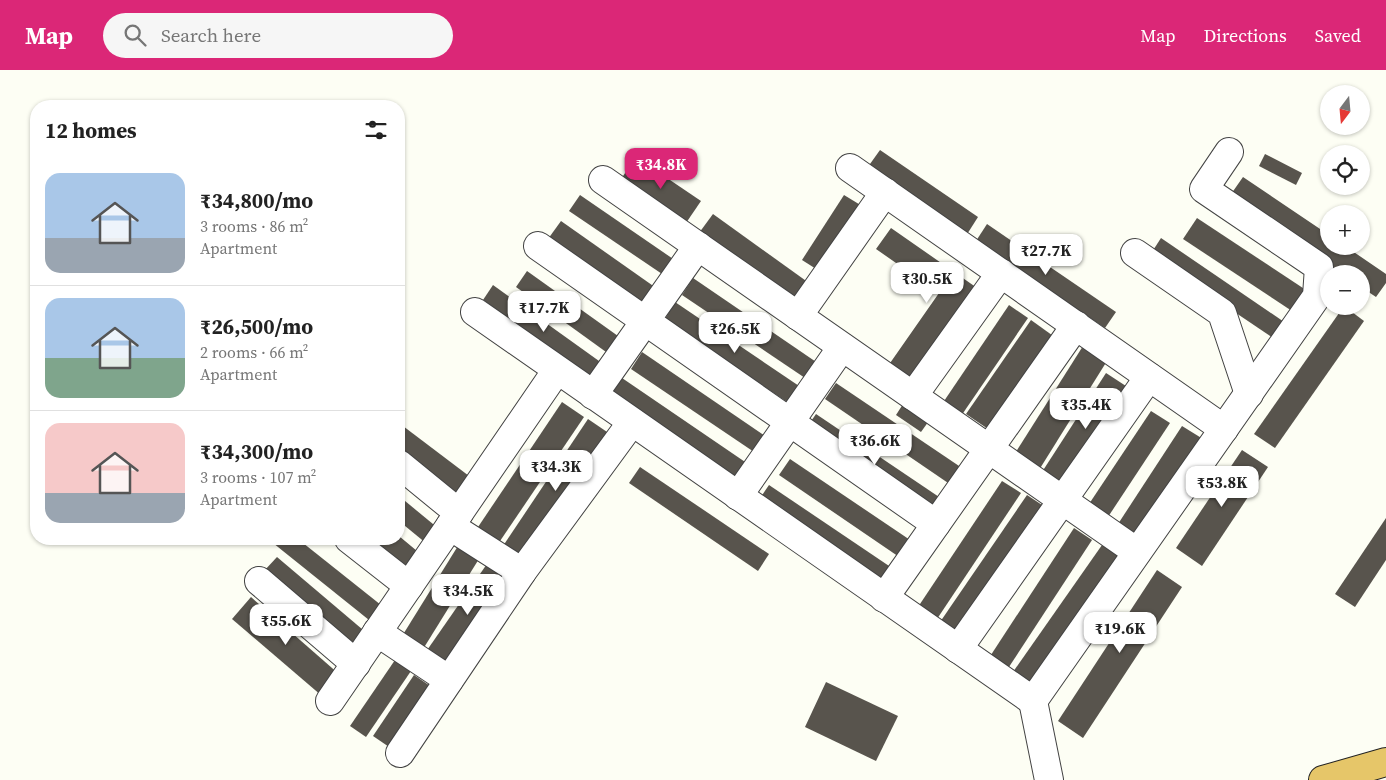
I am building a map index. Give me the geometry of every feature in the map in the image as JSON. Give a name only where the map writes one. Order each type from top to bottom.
[{"type":"highway","points":[[1323,780],[1386,762]]},
{"type":"street","points":[[1033,701],[1317,296],[1319,267],[1204,189],[1229,152]]},
{"type":"street","points":[[850,168],[1224,429]]},
{"type":"street","points":[[603,180],[1137,552]]},
{"type":"street","points":[[798,316],[885,192]]},
{"type":"street","points":[[538,246],[936,524]]},
{"type":"street","points":[[593,395],[698,246]]},
{"type":"street","points":[[1134,253],[1222,313],[1249,394]]},
{"type":"street","points":[[914,396],[1001,273]]},
{"type":"street","points":[[475,312],[1033,701],[1049,780]]},
{"type":"street","points":[[884,598],[1076,325]]},
{"type":"street","points":[[738,496],[842,347]]},
{"type":"street","points":[[330,701],[557,370]]},
{"type":"street","points":[[958,649],[1149,376]]},
{"type":"street","points":[[400,753],[522,572],[632,422]]},
{"type":"street","points":[[405,470],[455,519],[522,572]]},
{"type":"street","points":[[357,545],[409,586]]},
{"type":"street","points":[[259,581],[356,664]]},
{"type":"street","points":[[377,632],[449,680]]},
{"type":"building","points":[[880,150],[978,217],[964,239],[865,171]]},
{"type":"building","points":[[1265,154],[1302,173],[1296,185],[1259,166]]},
{"type":"building","points":[[636,157],[701,201],[686,223],[621,179]]},
{"type":"building","points":[[1243,177],[1320,229],[1320,255],[1358,255],[1386,274],[1386,283],[1376,297],[1370,293],[1370,265],[1329,265],[1229,197]]},
{"type":"building","points":[[580,195],[679,263],[668,278],[569,211]]},
{"type":"building","points":[[844,195],[867,209],[824,274],[802,260]]},
{"type":"building","points":[[713,214],[809,283],[796,302],[699,233]]},
{"type":"building","points":[[1197,218],[1312,294],[1298,315],[1183,239]]},
{"type":"building","points":[[561,221],[659,290],[647,307],[548,239]]},
{"type":"building","points":[[987,224],[1116,312],[1105,328],[976,241]]},
{"type":"building","points":[[891,228],[980,290],[914,384],[888,366],[939,293],[876,249]]},
{"type":"building","points":[[1161,238],[1290,326],[1279,342],[1150,255]]},
{"type":"building","points":[[527,271],[625,341],[613,357],[516,287]]},
{"type":"building","points":[[693,278],[822,366],[811,382],[682,295]]},
{"type":"building","points":[[493,285],[606,366],[595,380],[483,300]]},
{"type":"building","points":[[675,302],[805,390],[793,406],[665,319]]},
{"type":"building","points":[[1009,305],[1028,318],[959,419],[940,407]]},
{"type":"building","points":[[1338,315],[1356,315],[1364,321],[1275,448],[1254,434]]},
{"type":"building","points":[[1031,320],[1056,338],[991,431],[966,414]]},
{"type":"building","points":[[1083,346],[1107,361],[1039,470],[1014,455]]},
{"type":"building","points":[[642,352],[771,440],[760,456],[631,369]]},
{"type":"building","points":[[1106,373],[1129,388],[1065,487],[1042,472]]},
{"type":"building","points":[[622,378],[751,466],[740,482],[611,395]]},
{"type":"building","points":[[836,383],[965,470],[954,487],[825,399]]},
{"type":"building","points":[[905,401],[931,418],[921,432],[896,415]]},
{"type":"building","points":[[562,402],[584,417],[496,547],[474,533]]},
{"type":"building","points":[[1151,411],[1170,423],[1106,520],[1087,507]]},
{"type":"building","points":[[816,414],[945,501],[934,518],[805,430]]},
{"type":"building","points":[[588,419],[610,434],[523,564],[501,549]]},
{"type":"building","points":[[1182,426],[1203,439],[1138,537],[1118,524]]},
{"type":"building","points":[[405,428],[473,479],[460,496],[405,454]]},
{"type":"building","points":[[1242,450],[1268,467],[1202,566],[1176,548]]},
{"type":"building","points":[[790,459],[919,546],[908,563],[779,475]]},
{"type":"building","points":[[640,467],[769,554],[758,571],[629,483]]},
{"type":"building","points":[[1002,481],[1021,493],[933,625],[914,613]]},
{"type":"building","points":[[769,485],[898,572],[887,589],[758,501]]},
{"type":"building","points":[[1027,495],[1048,509],[959,640],[938,625]]},
{"type":"building","points":[[405,501],[439,529],[427,544],[405,526]]},
{"type":"building","points":[[1386,518],[1386,560],[1355,607],[1335,594]]},
{"type":"building","points":[[1074,528],[1092,540],[1005,673],[987,661]]},
{"type":"building","points":[[405,541],[423,556],[410,572],[378,545],[405,545]]},
{"type":"building","points":[[461,541],[482,554],[420,654],[399,641]]},
{"type":"building","points":[[275,545],[306,545],[386,609],[374,624]]},
{"type":"building","points":[[1102,545],[1124,560],[1035,687],[1013,672]]},
{"type":"building","points":[[277,557],[369,635],[356,649],[264,571]]},
{"type":"building","points":[[489,561],[513,577],[447,672],[423,656]]},
{"type":"building","points":[[1157,570],[1182,587],[1083,738],[1058,721]]},
{"type":"building","points":[[251,597],[340,675],[322,696],[232,619]]},
{"type":"building","points":[[395,660],[411,671],[366,737],[350,726]]},
{"type":"building","points":[[414,675],[436,690],[395,751],[373,736]]},
{"type":"building","points":[[826,682],[898,716],[876,761],[805,727]]}]
